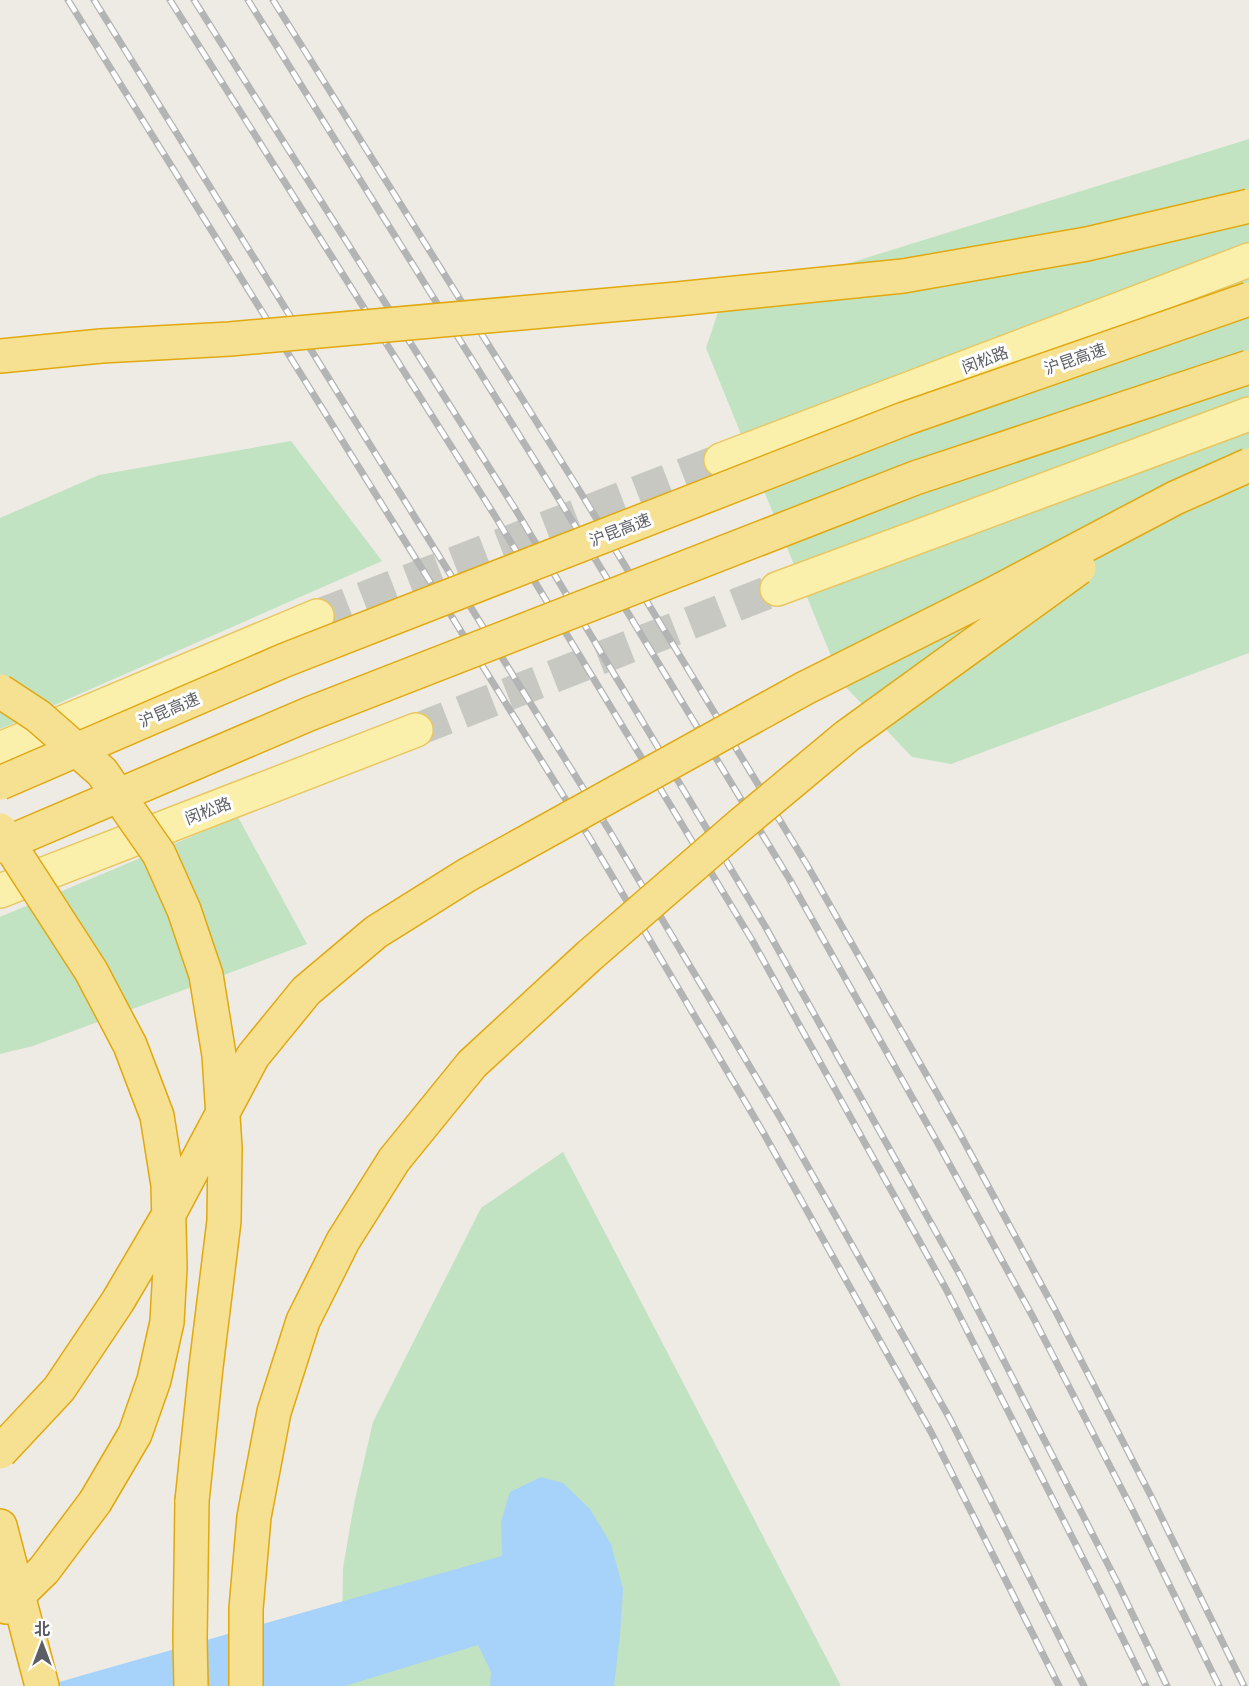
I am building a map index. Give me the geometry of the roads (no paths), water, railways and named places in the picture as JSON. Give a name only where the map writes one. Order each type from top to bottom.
[{"type":"highway","points":[[0,357],[101,346],[254,337],[903,276],[1087,244],[1249,206]]},
{"type":"highway","name":"沪昆高速","points":[[0,783],[285,660],[893,423],[1249,298]]},
{"type":"highway","points":[[0,342],[101,346]]},
{"type":"highway","points":[[0,846],[309,714],[915,478],[1249,367]]},
{"type":"highway","points":[[0,1452],[59,1389],[118,1301],[168,1216],[253,1056],[306,991],[376,932],[467,875],[794,694],[993,594],[1175,498],[1249,465]]},
{"type":"highway","points":[[246,1686],[246,1609],[254,1516],[274,1412],[308,1311],[343,1241],[394,1160],[472,1064],[589,956],[739,826],[847,736],[1175,498]]},
{"type":"highway","points":[[0,691],[38,716],[102,772],[159,854],[184,910],[206,975],[219,1055],[225,1149],[224,1221],[192,1501],[189,1639],[191,1686]]},
{"type":"highway","points":[[0,830],[91,971],[130,1045],[157,1116],[168,1185],[170,1268],[167,1322],[154,1380],[135,1434],[95,1502],[44,1570],[0,1612]]},
{"type":"highway","points":[[0,1526],[42,1686]]},
{"type":"main road","name":"闵松路","points":[[721,460],[1249,260]]},
{"type":"main road","points":[[777,589],[1249,414]]},
{"type":"main road","points":[[0,749],[317,616]]},
{"type":"main road","name":"闵松路","points":[[0,891],[416,730]]},
{"type":"water","points":[[541,1477],[563,1483],[590,1509],[611,1544],[623,1589],[614,1686],[490,1686],[491,1672],[478,1645],[345,1686],[45,1686],[502,1556],[501,1522],[510,1492]]},
{"type":"tunnel","points":[[317,616],[721,460]]},
{"type":"tunnel","points":[[416,730],[777,589]]},
{"type":"railway","points":[[68,0],[589,837],[763,1132],[931,1432],[1059,1686]]},
{"type":"railway","points":[[94,0],[609,830],[781,1119],[950,1419],[1084,1686]]},
{"type":"railway","points":[[170,0],[495,516],[752,940],[946,1289],[1146,1686]]},
{"type":"railway","points":[[194,0],[514,507],[765,926],[960,1275],[1118,1584],[1167,1686]]},
{"type":"railway","points":[[248,0],[557,496],[790,880],[1034,1319],[1132,1509],[1219,1686]]},
{"type":"railway","points":[[273,0],[576,485],[807,865],[959,1132],[1055,1310],[1152,1498],[1244,1686]]}]
